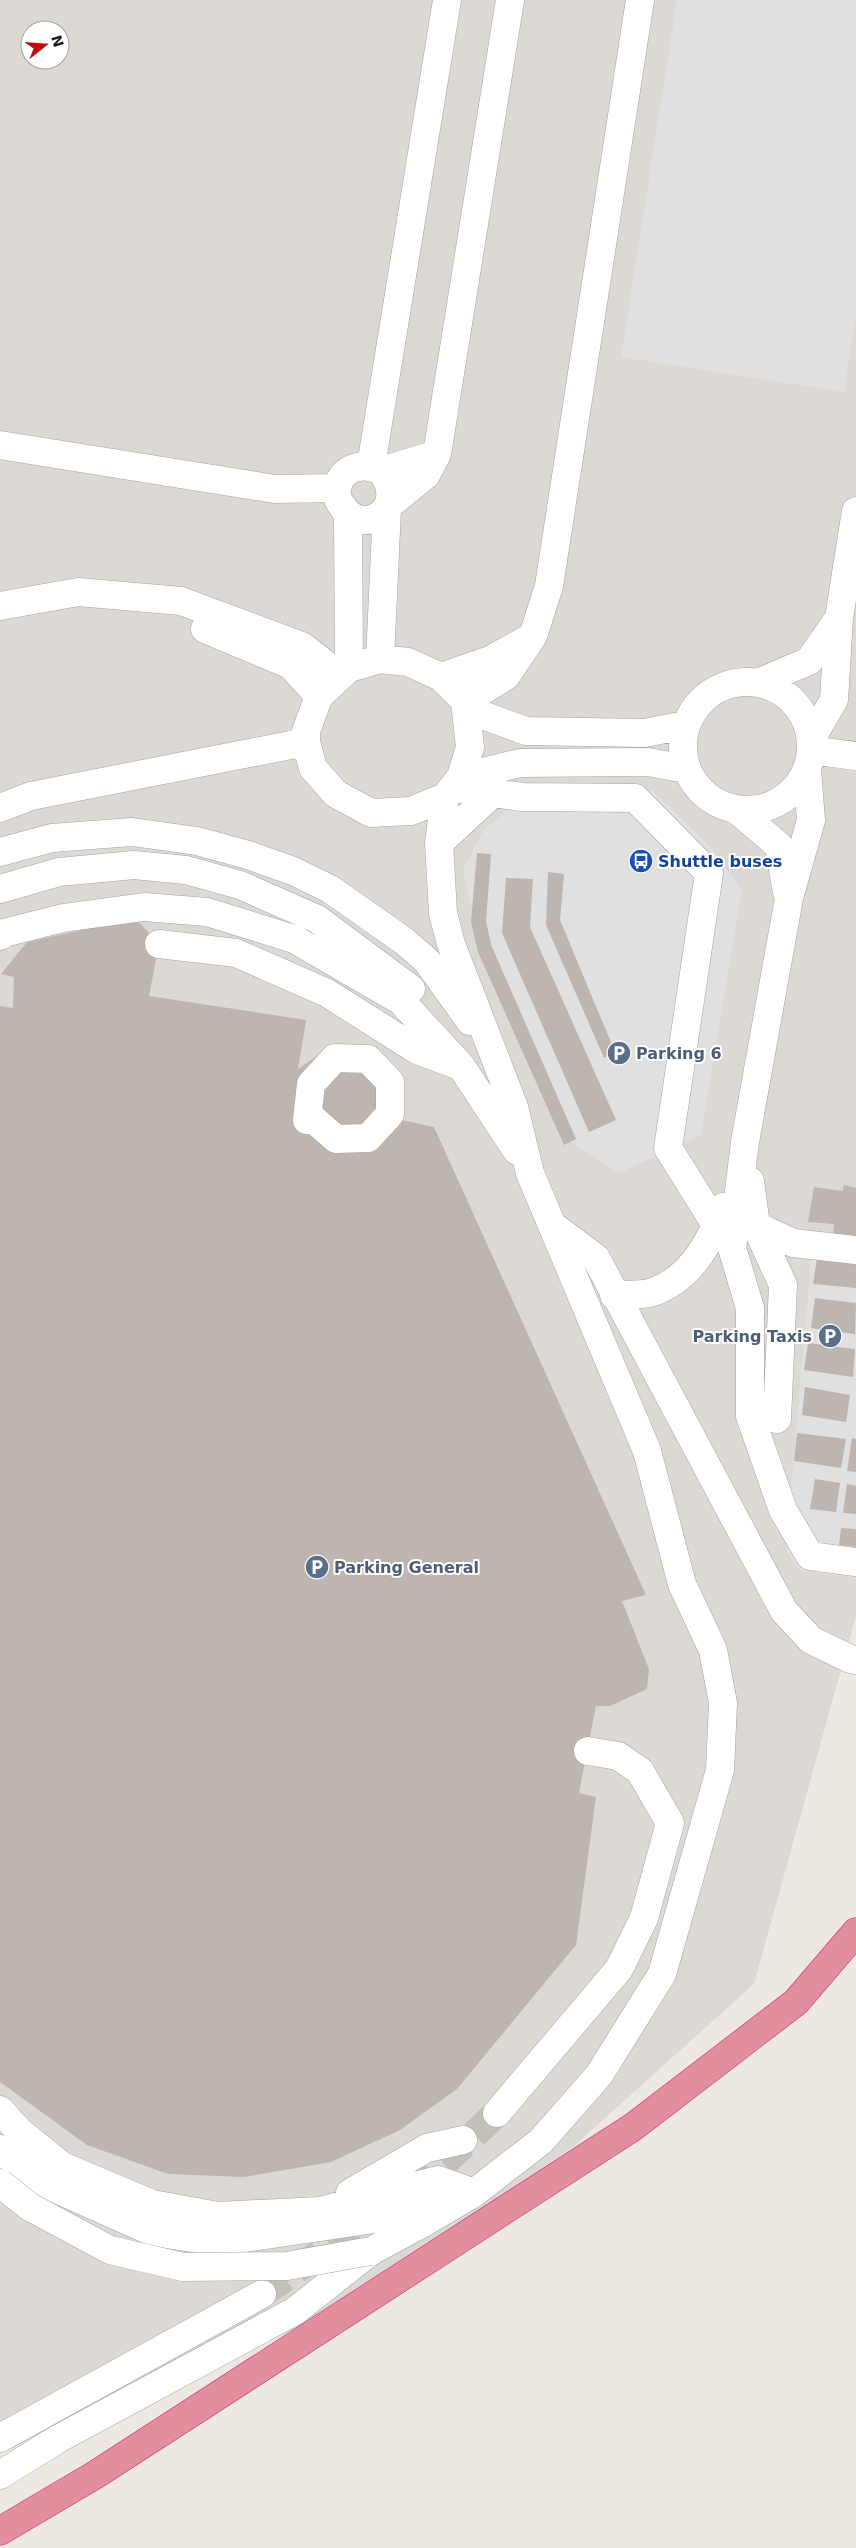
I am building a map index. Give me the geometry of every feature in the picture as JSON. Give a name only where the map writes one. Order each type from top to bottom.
[{"type":"highway","points":[[0,2531],[103,2470],[633,2128],[796,2002],[856,1932]]},
{"type":"street","points":[[376,469],[447,0]]},
{"type":"street","points":[[348,516],[362,520],[375,518],[426,475],[437,454],[510,0]]},
{"type":"street","points":[[466,705],[506,676],[534,636],[549,586],[640,0]]},
{"type":"street","points":[[0,446],[275,489],[337,488]]},
{"type":"street","points":[[344,672],[348,516],[337,498],[337,488],[343,474],[356,466],[376,469],[437,454]]},
{"type":"street","points":[[376,469],[389,481],[392,493],[388,507],[380,659]]},
{"type":"street","points":[[738,810],[766,808],[791,794],[834,700],[840,618],[856,511]]},
{"type":"street","points":[[0,606],[78,592],[132,599],[181,601],[302,646],[344,672]]},
{"type":"street","points":[[132,599],[291,665],[318,696]]},
{"type":"street","points":[[789,898],[779,846],[738,810],[707,797],[686,770],[682,747],[685,725],[702,698],[730,683],[760,682],[809,661],[840,618]]},
{"type":"street","points":[[441,677],[490,660],[534,636]]},
{"type":"street","points":[[685,725],[646,733],[526,731],[466,705],[441,677],[408,662],[380,659],[344,672],[318,696],[306,731],[306,742],[312,768],[336,794],[371,813],[411,811],[454,787],[520,763],[648,762],[686,770]]},
{"type":"street","points":[[760,682],[785,693],[803,714],[810,753],[811,820],[789,898],[745,1142],[732,1248],[750,1308],[750,1416],[783,1510],[810,1556],[856,1562]]},
{"type":"street","points":[[0,2475],[58,2439],[295,2310],[371,2251],[474,2193],[541,2140],[599,2074],[662,1974],[720,1770],[724,1704],[713,1650],[682,1584],[647,1451],[530,1173],[514,1107],[451,944],[443,913],[439,843],[454,787],[470,747],[466,705]]},
{"type":"street","points":[[0,808],[31,796],[306,742]]},
{"type":"street","points":[[810,753],[856,756]]},
{"type":"street","points":[[454,787],[522,797],[635,798],[708,873],[668,1148],[716,1225]]},
{"type":"street","points":[[439,843],[493,793]]},
{"type":"street","points":[[0,852],[52,838],[132,832],[197,841],[248,855],[293,871],[330,889],[404,941],[427,960],[494,1055]]},
{"type":"street","points":[[0,889],[59,872],[134,865],[186,870],[240,885],[317,919],[426,1001],[451,1029],[461,1066]]},
{"type":"street","points":[[0,920],[37,907],[107,900],[144,907],[207,912],[294,939],[401,1001],[461,1066],[530,1173]]},
{"type":"street","points":[[0,936],[4,933],[64,918],[144,907]]},
{"type":"street","points":[[158,944],[236,953],[327,993],[417,1050],[461,1066]]},
{"type":"street","points":[[313,1125],[308,1111],[309,1102],[310,1093],[311,1084],[335,1058],[368,1059],[390,1082],[390,1114],[368,1138],[336,1139],[312,1118],[311,1109],[309,1101],[307,1084],[323,1061],[350,1053],[377,1062],[393,1086],[390,1115],[372,1136],[344,1142],[313,1125]]},
{"type":"street","points":[[614,1295],[652,1293],[683,1276],[708,1242],[716,1225],[745,1142]]},
{"type":"street","points":[[745,1142],[756,1226],[782,1285],[778,1419]]},
{"type":"street","points":[[552,1225],[596,1258],[614,1295],[784,1610],[811,1640],[850,1659],[856,1660]]},
{"type":"street","points":[[756,1226],[793,1243],[856,1250]]},
{"type":"street","points":[[497,2113],[619,1968],[644,1918],[670,1823],[640,1771],[618,1756],[588,1750]]},
{"type":"street","points":[[0,2110],[20,2132],[62,2166],[152,2204],[218,2216],[320,2211],[438,2180],[474,2193]]},
{"type":"street","points":[[320,2211],[428,2148],[463,2140]]},
{"type":"street","points":[[0,2149],[36,2180],[153,2232],[218,2242],[381,2218],[474,2193]]},
{"type":"street","points":[[0,2183],[30,2207],[110,2250],[183,2267],[287,2266],[371,2251]]},
{"type":"street","points":[[0,2438],[262,2294]]},
{"type":"shaded area","points":[[0,0],[856,0],[856,1616],[754,1984],[574,2146],[317,2320],[0,2453]]},
{"type":"shaded area","points":[[677,0],[856,0],[856,319],[844,392],[621,357]]},
{"type":"shaded area","name":"Parking 6","points":[[533,787],[653,791],[713,850],[742,891],[701,1135],[619,1173],[561,1136],[486,971],[463,870],[483,831]]},
{"type":"shaded area","name":"Parking Taxis","points":[[813,1235],[856,1239],[856,1578],[800,1571],[786,1549]]},
{"type":"building","points":[[477,853],[491,854],[486,922],[492,947],[576,1139],[564,1145],[478,952],[471,922]]},
{"type":"building","points":[[548,872],[564,874],[560,920],[615,1052],[604,1058],[546,925]]},
{"type":"building","points":[[506,878],[533,879],[530,927],[616,1120],[589,1132],[502,933]]},
{"type":"building","name":"Parking General","points":[[139,922],[159,944],[149,996],[306,1020],[298,1069],[335,1044],[373,1049],[392,1118],[434,1127],[646,1595],[622,1601],[649,1669],[647,1689],[610,1706],[596,1706],[579,1793],[596,1797],[576,1945],[457,2089],[400,2130],[331,2162],[244,2177],[168,2174],[87,2145],[0,2082],[0,1006],[13,1008],[14,977],[1,974],[27,942],[109,924]]},
{"type":"building","points":[[844,1185],[856,1188],[856,1240],[833,1237],[834,1224],[808,1222],[814,1187],[843,1191]]},
{"type":"building","points":[[818,1252],[856,1258],[856,1288],[813,1284]]},
{"type":"building","points":[[815,1298],[856,1303],[855,1334],[811,1328]]},
{"type":"building","points":[[808,1343],[855,1349],[853,1377],[804,1370]]},
{"type":"building","points":[[805,1387],[850,1395],[846,1422],[802,1415]]},
{"type":"building","points":[[797,1433],[846,1439],[841,1468],[794,1461]]},
{"type":"building","points":[[852,1438],[856,1439],[856,1472],[847,1471]]},
{"type":"building","points":[[815,1479],[840,1483],[836,1512],[810,1509]]},
{"type":"building","points":[[847,1484],[856,1486],[856,1514],[843,1513]]},
{"type":"building","points":[[841,1528],[856,1529],[856,1547],[839,1545]]},
{"type":"tunnel","points":[[411,2190],[429,2177],[497,2113]]},
{"type":"tunnel","points":[[262,2294],[373,2216]]},
{"type":"place","name":"Shuttle buses","points":[[641,861]]},
{"type":"place","name":"Parking 6","points":[[619,1053]]},
{"type":"place","name":"Parking Taxis","points":[[830,1336]]},
{"type":"place","name":"Parking General","points":[[317,1567]]}]
